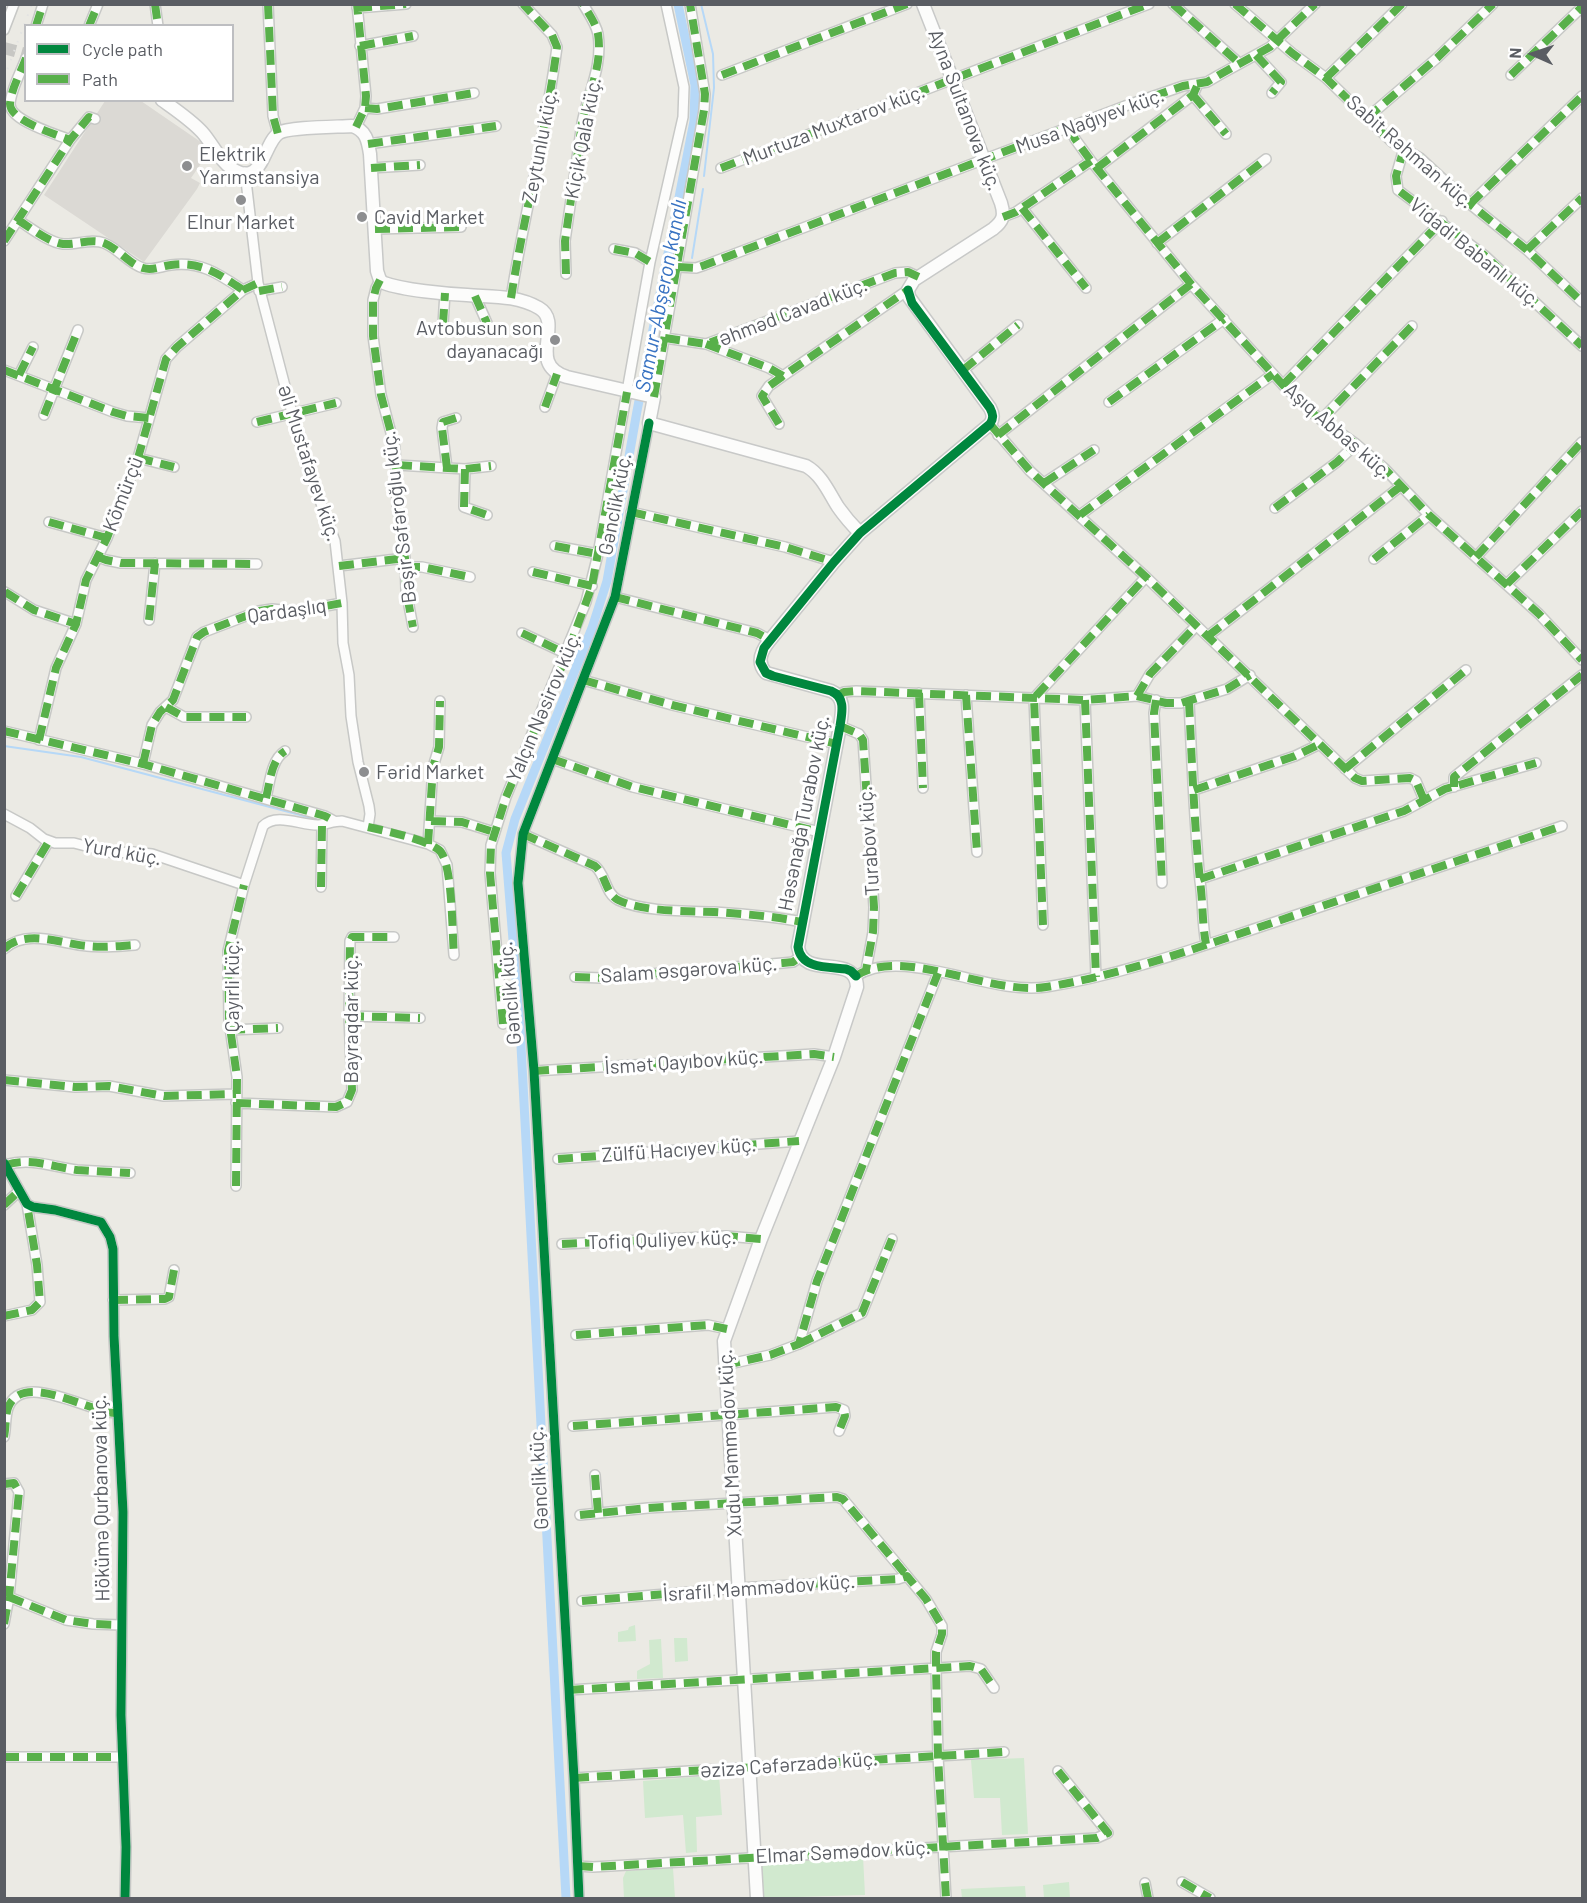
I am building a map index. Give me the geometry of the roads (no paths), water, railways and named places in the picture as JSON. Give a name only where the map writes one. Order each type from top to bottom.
[{"type":"street","points":[[4,30],[14,4]]},
{"type":"street","points":[[37,24],[43,4]]},
{"type":"street","points":[[90,24],[98,4]]},
{"type":"street","points":[[154,4],[158,24]]},
{"type":"street","points":[[268,4],[273,116],[278,134]]},
{"type":"street","points":[[163,102],[199,129],[229,166],[238,172],[254,171],[259,167],[278,134],[285,131],[356,127],[365,108],[365,82],[357,6],[406,4]]},
{"type":"street","name":"Zeytunlu küç.","points":[[511,298],[541,151],[557,47],[552,35],[523,4]]},
{"type":"street","name":"Kiçik Qala küç.","points":[[566,274],[565,241],[582,123],[596,76],[598,55],[597,33],[584,4]]},
{"type":"street","points":[[630,393],[650,262],[683,117],[684,87],[666,4]]},
{"type":"street","points":[[690,4],[705,94],[678,267],[665,338],[650,397],[649,423],[798,463],[813,470],[822,480],[844,516],[860,533]]},
{"type":"street","points":[[722,75],[907,4]]},
{"type":"street","name":"Ayna Sultanova küç.","points":[[923,4],[1001,203],[1003,217]]},
{"type":"street","name":"Murtuza Muxtarov küç.","points":[[721,168],[1149,4]]},
{"type":"street","points":[[1173,4],[1239,63]]},
{"type":"street","name":"Sabit Rəhman küç.","points":[[1235,4],[1326,78],[1392,142],[1420,158],[1470,204],[1527,250],[1582,302]]},
{"type":"street","name":"Musa Nağıyev küç.","points":[[678,267],[696,268],[705,265],[1145,99],[1183,86],[1198,84],[1219,75],[1278,41],[1315,4]]},
{"type":"street","points":[[1326,78],[1402,4]]},
{"type":"street","points":[[1367,118],[1437,58],[1493,4]]},
{"type":"street","points":[[1511,75],[1582,7]]},
{"type":"street","points":[[360,46],[413,36]]},
{"type":"street","points":[[1256,55],[1281,82],[1272,93]]},
{"type":"street","points":[[24,63],[11,98],[11,110],[27,122],[70,140]]},
{"type":"street","points":[[779,424],[762,396],[769,386],[908,290],[919,277],[993,229],[1001,223],[1003,217],[1094,165],[1193,95],[1198,84]]},
{"type":"street","points":[[365,108],[377,109],[474,93]]},
{"type":"street","points":[[1193,95],[1226,134]]},
{"type":"street","points":[[1470,204],[1582,96]]},
{"type":"street","points":[[4,241],[85,119],[89,117],[95,119]]},
{"type":"street","points":[[368,144],[496,126]]},
{"type":"street","name":"Bəşir Səfəroğlu küç.","points":[[356,127],[364,133],[371,168],[377,271],[380,280],[373,300],[373,336],[381,395],[395,448],[397,503],[405,562],[406,590],[413,627]]},
{"type":"street","name":"Aşıq Abbas küç.","points":[[1070,128],[1094,165],[1191,284],[1283,385],[1322,420],[1356,444],[1429,515],[1539,614],[1582,660]]},
{"type":"street","name":"Vidadi Babanlı küç.","points":[[1404,148],[1396,176],[1398,190],[1442,221],[1506,274],[1582,346]]},
{"type":"street","points":[[1158,243],[1266,159]]},
{"type":"street","points":[[371,168],[420,165]]},
{"type":"street","name":"Əli Mustafayev küç.","points":[[245,172],[258,287],[291,413],[314,486],[333,530],[339,566],[343,643],[349,675],[351,716],[357,762],[369,806],[368,826]]},
{"type":"street","points":[[1527,250],[1582,198]]},
{"type":"street","points":[[1022,208],[1086,288]]},
{"type":"street","points":[[18,220],[56,242],[65,244],[105,243],[141,268],[182,264],[207,267],[243,290]]},
{"type":"street","points":[[1283,385],[1442,221]]},
{"type":"street","points":[[375,229],[461,227]]},
{"type":"street","points":[[615,249],[635,253],[650,262]]},
{"type":"street","name":"Əhməd Cavad küç.","points":[[665,338],[706,344],[896,273],[908,272],[919,277]]},
{"type":"street","points":[[380,280],[389,285],[445,293],[501,296],[540,308],[544,313],[548,328],[547,361],[550,368],[557,374],[650,397]]},
{"type":"street","points":[[994,430],[1191,284]]},
{"type":"street","name":"Kömürçü","points":[[39,740],[56,668],[76,624],[86,580],[107,538],[138,458],[163,369],[170,353],[243,290],[258,287],[282,287]]},
{"type":"street","points":[[908,290],[912,303],[993,414],[994,430],[1044,483],[1250,675],[1355,778],[1362,781],[1410,778],[1416,782],[1424,800]]},
{"type":"street","points":[[443,324],[445,293]]},
{"type":"street","points":[[475,296],[487,323]]},
{"type":"street","points":[[1108,402],[1224,319]]},
{"type":"street","points":[[963,370],[1018,325]]},
{"type":"street","points":[[1322,420],[1412,326]]},
{"type":"street","points":[[44,415],[78,330]]},
{"type":"street","points":[[706,344],[769,368],[783,376]]},
{"type":"street","points":[[19,375],[33,347]]},
{"type":"street","points":[[4,370],[127,416],[150,418]]},
{"type":"street","points":[[545,406],[557,374]]},
{"type":"street","points":[[1080,515],[1273,374]]},
{"type":"street","name":"Yalçın Nəsirov küç.","points":[[502,1024],[490,873],[494,832],[506,797],[567,654],[592,586],[630,393]]},
{"type":"street","points":[[257,422],[336,403]]},
{"type":"street","points":[[447,468],[443,422],[456,418]]},
{"type":"street","name":"Gənclik küç.","points":[[579,1899],[534,1071],[518,883],[519,852],[523,834],[615,597],[649,423]]},
{"type":"street","name":"Həsənağa Turabov küç.","points":[[800,957],[798,941],[843,707],[839,695],[831,691],[766,673],[760,662],[761,654],[770,640],[860,533],[994,430]]},
{"type":"street","points":[[1476,557],[1582,442]]},
{"type":"street","points":[[1275,508],[1337,462],[1356,444]]},
{"type":"street","points":[[1044,483],[1094,450]]},
{"type":"street","points":[[138,458],[174,467]]},
{"type":"street","points":[[397,465],[465,469],[491,466]]},
{"type":"street","points":[[465,469],[464,507],[488,515]]},
{"type":"street","points":[[1208,636],[1401,486]]},
{"type":"street","points":[[1507,584],[1582,511]]},
{"type":"street","points":[[631,512],[785,547],[834,562]]},
{"type":"street","points":[[1374,559],[1429,515]]},
{"type":"street","points":[[49,522],[107,538]]},
{"type":"street","points":[[555,546],[598,554]]},
{"type":"street","points":[[98,557],[121,563],[256,564]]},
{"type":"street","points":[[339,566],[405,562],[470,577]]},
{"type":"street","points":[[148,620],[155,563]]},
{"type":"street","points":[[533,572],[592,586]]},
{"type":"street","points":[[1043,925],[1034,698],[1146,577]]},
{"type":"street","points":[[5,592],[34,610],[76,624]]},
{"type":"street","points":[[615,597],[757,633],[770,640]]},
{"type":"street","name":"Qardaşlıq","points":[[143,764],[152,725],[178,692],[196,637],[259,611],[272,609],[292,612],[342,603]]},
{"type":"street","points":[[1137,696],[1150,674],[1196,626]]},
{"type":"street","points":[[522,633],[567,654]]},
{"type":"street","points":[[1345,769],[1466,670]]},
{"type":"street","points":[[839,695],[849,691],[1085,700],[1137,696],[1166,703],[1189,702],[1227,689],[1250,675]]},
{"type":"street","points":[[1454,787],[1454,777],[1582,675]]},
{"type":"street","points":[[584,680],[672,705],[837,744]]},
{"type":"street","points":[[919,693],[923,788]]},
{"type":"street","points":[[966,695],[977,852]]},
{"type":"street","points":[[1085,700],[1096,976]]},
{"type":"street","points":[[1156,700],[1154,713],[1162,883]]},
{"type":"street","points":[[440,701],[440,747],[433,767],[428,844],[440,850],[447,865],[454,955]]},
{"type":"street","points":[[1189,702],[1195,834],[1201,916],[1206,944]]},
{"type":"street","points":[[166,707],[184,717],[246,717]]},
{"type":"street","name":"Turabov küç.","points":[[840,726],[859,734],[863,740],[874,907],[873,932],[861,973]]},
{"type":"street","points":[[4,731],[143,764],[266,798],[326,816],[334,821]]},
{"type":"street","points":[[1194,790],[1295,756],[1320,744]]},
{"type":"street","points":[[266,798],[275,762],[278,755],[285,751]]},
{"type":"street","points":[[552,759],[633,787],[820,832]]},
{"type":"street","points":[[1200,879],[1385,818],[1454,787],[1536,763]]},
{"type":"street","name":"Yurd küç.","points":[[4,814],[49,841],[74,843],[113,854],[133,852],[152,854],[244,885]]},
{"type":"street","name":"Çayırli küç.","points":[[236,1186],[235,1057],[230,1030],[228,951],[244,885],[264,826],[267,822],[279,820],[322,825],[334,821],[368,826],[428,844]]},
{"type":"street","points":[[430,821],[462,822],[494,832]]},
{"type":"street","points":[[321,887],[322,825]]},
{"type":"street","points":[[800,957],[812,964],[861,973],[877,967],[903,966],[1018,989],[1047,987],[1123,970],[1562,826]]},
{"type":"street","name":"Həsənağa Turabov küç.","points":[[523,834],[595,866],[600,870],[609,891],[619,900],[662,910],[774,916],[802,922]]},
{"type":"street","points":[[16,896],[49,841]]},
{"type":"street","name":"Bayraqdar küç.","points":[[4,1080],[75,1087],[109,1086],[164,1096],[336,1107],[344,1105],[351,1097],[352,1090],[349,1016],[350,940],[352,937],[394,937]]},
{"type":"street","points":[[4,949],[18,940],[33,938],[99,947],[135,945]]},
{"type":"street","name":"Salam Əsgərova küç.","points":[[576,977],[602,978],[783,963],[793,962],[800,957]]},
{"type":"street","name":"Xudu Məmmədov küç.","points":[[757,1899],[724,1341],[761,1239],[834,1057],[861,973]]},
{"type":"street","points":[[799,1344],[817,1281],[938,973]]},
{"type":"street","points":[[349,1016],[420,1018]]},
{"type":"street","points":[[230,1030],[278,1028]]},
{"type":"street","name":"İsmət Qayıbov küç.","points":[[534,1071],[814,1054],[834,1057]]},
{"type":"street","name":"Zülfü Hacıyev küç.","points":[[558,1159],[799,1141]]},
{"type":"street","points":[[4,1316],[32,1310],[40,1302],[37,1265],[27,1204],[5,1164],[29,1162],[76,1170],[130,1173]]},
{"type":"street","points":[[4,1206],[19,1191]]},
{"type":"street","name":"Hökümə Qurbanova küç.","points":[[27,1204],[101,1222],[110,1237],[113,1249],[117,1413],[123,1512],[121,1625],[125,1899]]},
{"type":"street","name":"Tofiq Quliyev küç.","points":[[562,1244],[726,1236],[761,1239]]},
{"type":"street","points":[[725,1365],[770,1355],[799,1344],[862,1313],[892,1239]]},
{"type":"street","points":[[113,1300],[165,1299],[169,1297],[174,1270]]},
{"type":"street","points":[[576,1335],[708,1325],[727,1329]]},
{"type":"street","points":[[4,1437],[7,1403],[25,1393],[63,1396],[105,1413],[117,1413]]},
{"type":"street","points":[[573,1426],[836,1407],[844,1410],[845,1416],[839,1431]]},
{"type":"street","points":[[595,1475],[598,1513]]},
{"type":"street","points":[[4,1485],[14,1483],[19,1492],[9,1597],[4,1624]]},
{"type":"street","points":[[580,1515],[734,1503],[837,1497],[843,1499],[926,1599],[942,1626],[936,1652],[936,1668],[945,1899]]},
{"type":"street","name":"İsrafil Məmmədov küç.","points":[[582,1600],[898,1579],[907,1576]]},
{"type":"street","points":[[9,1597],[66,1620],[121,1625]]},
{"type":"street","points":[[569,1690],[977,1666],[994,1688]]},
{"type":"street","name":"Əzizə Cəfərzadə küç.","points":[[574,1778],[1004,1752]]},
{"type":"street","points":[[4,1757],[122,1757]]},
{"type":"street","name":"Elmar Səmədov küç.","points":[[578,1866],[593,1867],[1097,1838],[1108,1833],[1059,1771]]},
{"type":"street","points":[[1182,1882],[1210,1899]]},
{"type":"street","points":[[1145,1883],[1148,1899]]},
{"type":"waterway","name":"Samur-Abşeron kanalı","points":[[566,1898],[520,1027],[506,853],[515,819],[592,628],[607,581],[637,411],[694,121],[695,85],[678,4]]},
{"type":"waterway","points":[[701,4],[713,54],[714,88],[704,176]]},
{"type":"waterway","points":[[692,258],[703,189]]},
{"type":"waterway","points":[[4,746],[81,757],[319,820]]},
{"type":"tunnel","points":[[4,48],[24,53]]},
{"type":"railway","points":[[24,24],[32,4]]},
{"type":"railway","points":[[4,78],[24,25]]},
{"type":"place","name":"Elektrik Yarımstansiya","points":[[187,166]]},
{"type":"place","name":"Elnur Market","points":[[241,200]]},
{"type":"place","name":"Cavid Market","points":[[362,217]]},
{"type":"place","name":"Avtobusun son dayanacağı","points":[[555,340]]},
{"type":"place","name":"Fərid Market","points":[[364,772]]}]
